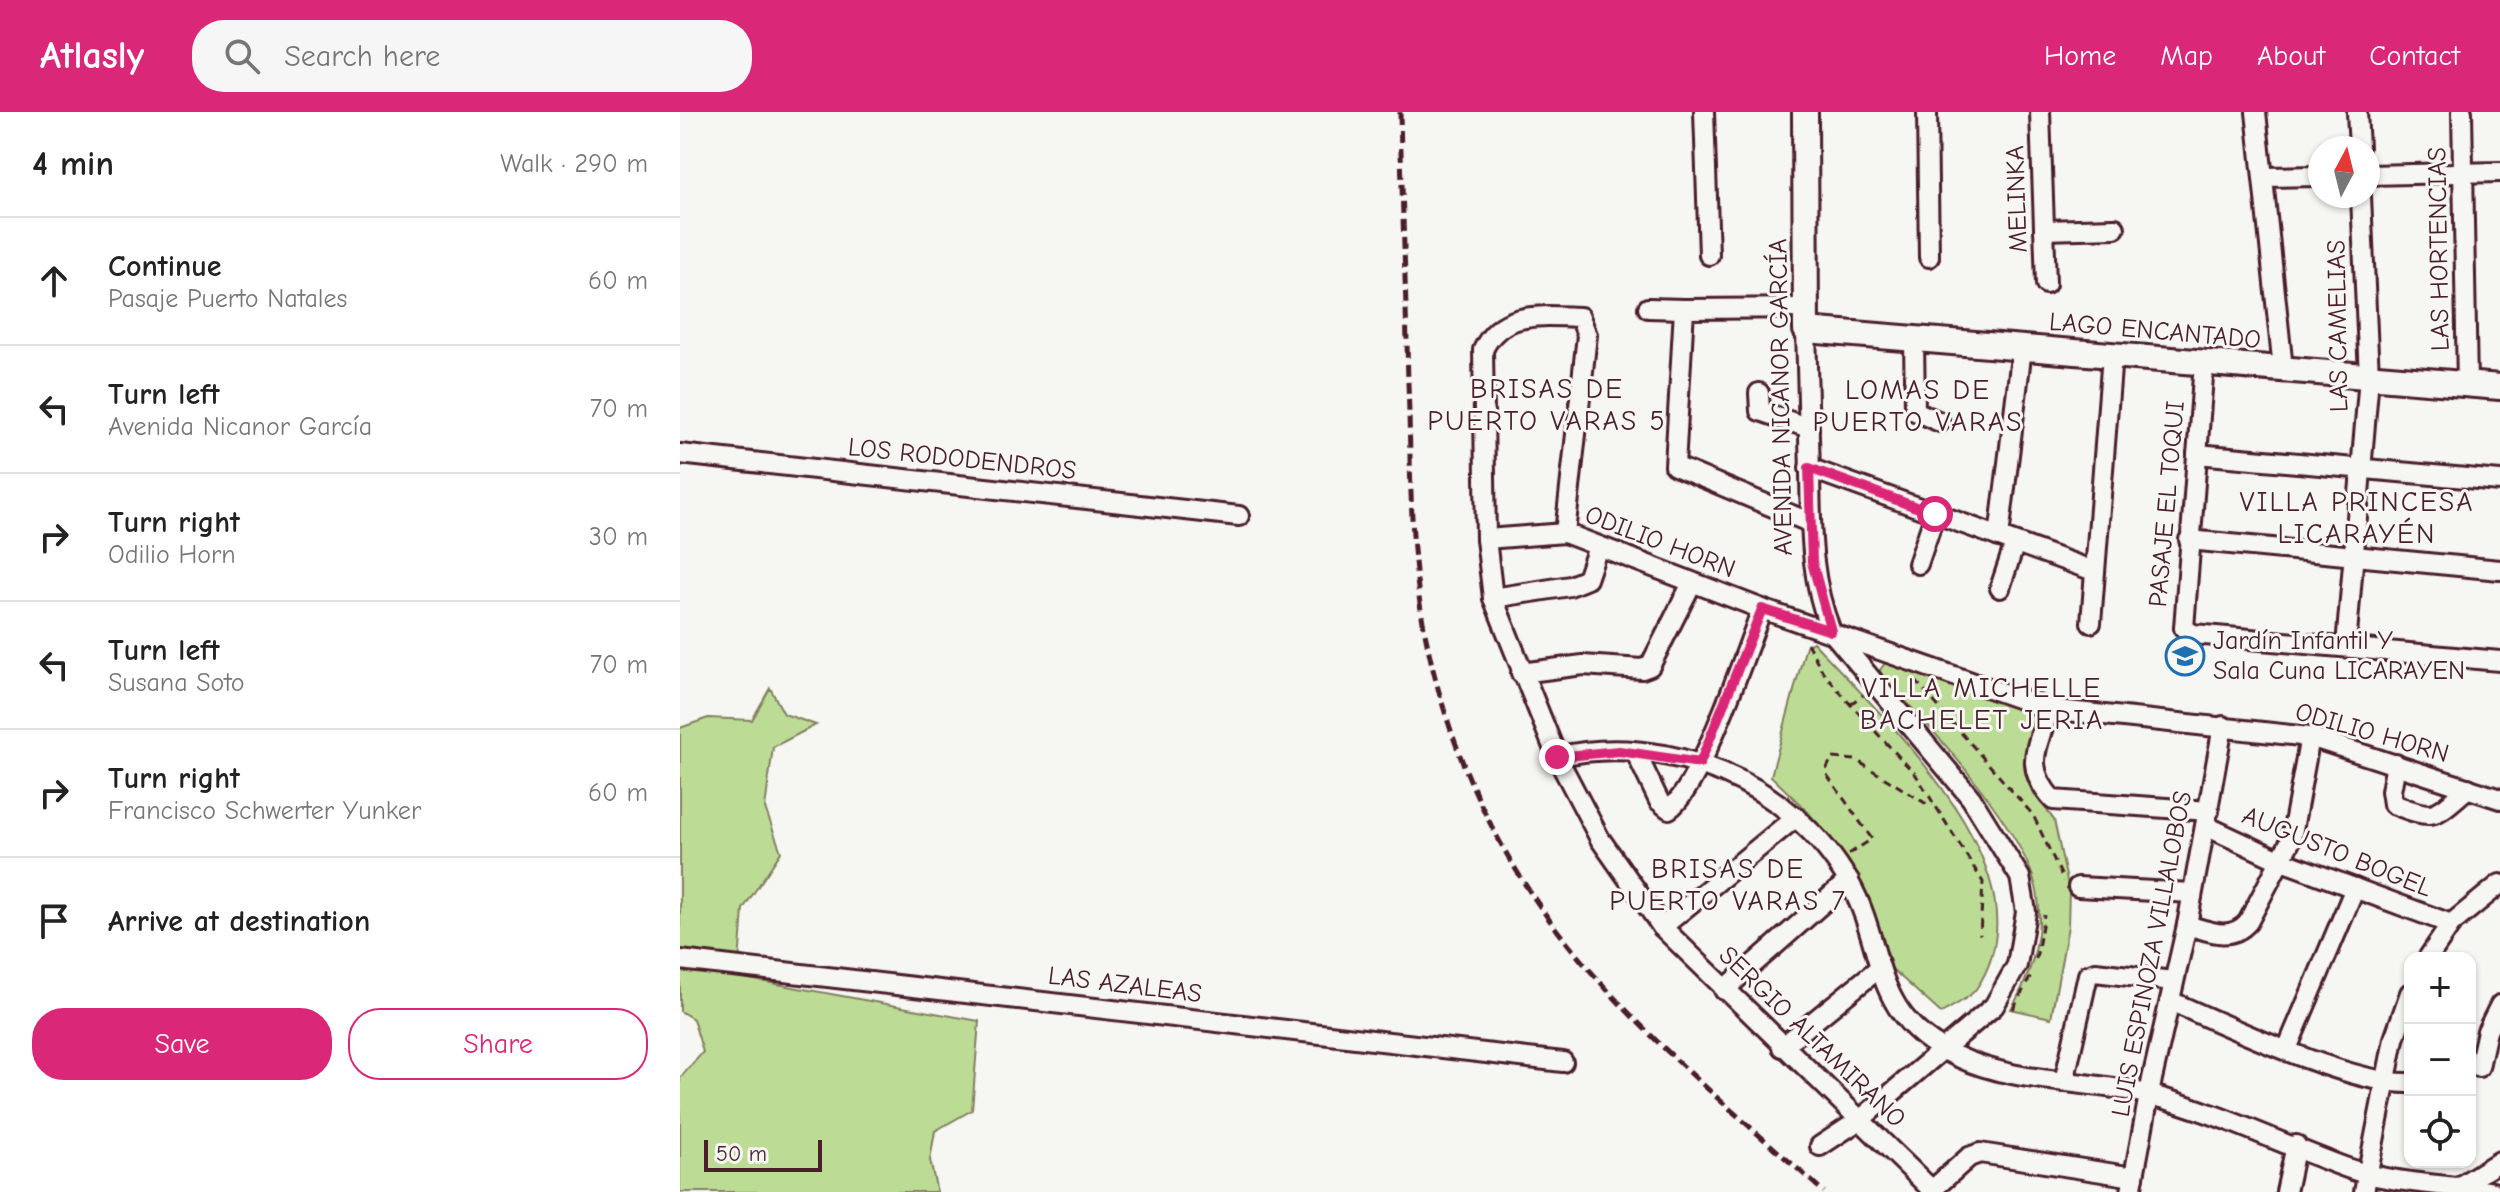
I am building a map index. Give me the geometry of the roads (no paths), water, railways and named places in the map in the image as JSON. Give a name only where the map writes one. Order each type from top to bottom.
[{"type":"street","points":[[1704,112],[1709,255]]},
{"type":"street","name":"AVENIDA NICANOR GARCÍA","points":[[1805,112],[1809,468],[1815,581],[1831,631],[1971,798],[2020,877],[2025,930],[2011,980],[1983,1017],[1941,1048],[1861,1119],[1820,1146]]},
{"type":"street","points":[[1927,112],[1929,257]]},
{"type":"street","name":"MELINKA","points":[[2040,112],[2046,284]]},
{"type":"street","points":[[2256,112],[2283,369]]},
{"type":"street","points":[[2357,112],[2358,136]]},
{"type":"street","name":"LAS HORTENCIAS","points":[[2462,112],[2467,385]]},
{"type":"street","points":[[2380,175],[2500,172]]},
{"type":"street","points":[[2263,177],[2308,176]]},
{"type":"street","name":"LAS CAMELIAS","points":[[2346,646],[2369,377],[2362,208]]},
{"type":"street","points":[[2044,230],[2115,228]]},
{"type":"street","points":[[1648,308],[1806,319]]},
{"type":"street","points":[[1684,309],[1675,466],[1811,523]]},
{"type":"street","name":"SERGIO ALTAMIRANO","points":[[1580,317],[1531,316],[1502,325],[1490,336],[1483,350],[1486,539],[1493,598],[1521,673],[1557,757],[1600,839],[1662,927],[1933,1191]]},
{"type":"street","name":"ODILIO HORN","points":[[1580,317],[1587,335],[1565,533],[1762,609],[2049,709],[2310,737],[2500,799]]},
{"type":"street","name":"LAGO ENCANTADO","points":[[1806,319],[1914,339],[2500,387]]},
{"type":"street","points":[[1914,339],[1915,411],[1940,422]]},
{"type":"street","points":[[2000,588],[2007,540],[2022,348]]},
{"type":"street","points":[[2091,623],[2112,355]]},
{"type":"street","name":"PASAJE EL TOQUI","points":[[2204,363],[2184,628],[2193,634],[2346,646]]},
{"type":"street","points":[[1759,393],[1760,411],[1809,428]]},
{"type":"street","name":"LOS RODODENDROS","points":[[680,454],[1239,516]]},
{"type":"street","points":[[2197,454],[2500,481]]},
{"type":"street","points":[[1809,468],[2094,571]]},
{"type":"street","points":[[1918,564],[1935,514]]},
{"type":"street","points":[[1486,539],[1565,533]]},
{"type":"street","points":[[2189,540],[2500,570]]},
{"type":"street","points":[[1493,598],[1570,586],[1587,579],[1598,547]]},
{"type":"street","points":[[1521,673],[1583,665],[1642,669],[1650,666],[1692,583]]},
{"type":"street","points":[[1636,753],[1659,801],[1669,809],[1678,803],[1700,763],[1762,609]]},
{"type":"street","points":[[2346,646],[2500,661]]},
{"type":"street","points":[[1869,676],[1869,660],[1882,649]]},
{"type":"street","points":[[2049,709],[2032,764],[2037,779],[2053,800],[2207,818]]},
{"type":"street","name":"LUIS ESPINOZA VILLALOBOS","points":[[2133,1185],[2149,1095],[2187,925],[2223,726]]},
{"type":"street","points":[[2187,925],[2224,934],[2238,932],[2248,922],[2291,840],[2310,737]]},
{"type":"street","points":[[1557,757],[1601,751],[1700,763],[1750,785],[1796,817],[1849,880],[1886,990],[1900,1010],[1941,1048],[2000,1071],[2149,1095],[2296,1145],[2366,1183],[2460,1186],[2493,1192]]},
{"type":"street","points":[[2396,764],[2391,791],[2393,804],[2425,816],[2435,815],[2468,788]]},
{"type":"street","points":[[1662,927],[1796,817]]},
{"type":"street","name":"AUGUSTO BOGEL","points":[[2207,818],[2279,860],[2451,924]]},
{"type":"street","points":[[1724,990],[1849,880]]},
{"type":"street","points":[[2432,952],[2451,924],[2500,884]]},
{"type":"street","points":[[2078,887],[2192,893]]},
{"type":"street","points":[[2287,1049],[2355,888]]},
{"type":"street","name":"LAS AZALEAS","points":[[680,960],[1563,1062]]},
{"type":"street","points":[[1782,1047],[1878,969]]},
{"type":"street","points":[[2064,1082],[2088,975],[2095,972],[2173,981]]},
{"type":"street","points":[[2170,1001],[2287,1049],[2385,1083],[2404,1083]]},
{"type":"street","points":[[2476,1062],[2500,1005]]},
{"type":"street","points":[[2366,1183],[2394,1039],[2404,1010]]},
{"type":"street","points":[[2476,1067],[2500,1060]]},
{"type":"street","points":[[2286,1192],[2296,1145]]},
{"type":"street","points":[[1933,1191],[1969,1157],[1980,1153],[2133,1185]]},
{"type":"street","points":[[2460,1186],[2500,1161]]},
{"type":"railway","points":[[1400,112],[1414,553],[1430,654],[1455,741],[1491,825],[1537,902],[1564,939],[1654,1039],[1824,1192]]},
{"type":"place","name":"Jardín Infantil Y Sala Cuna LICARAYEN","points":[[2185,656]]},
{"type":"district","name":"BRISAS DE PUERTO VARAS 5","points":[[1547,405]]},
{"type":"district","name":"LOMAS DE PUERTO VARAS","points":[[1918,406]]},
{"type":"district","name":"VILLA PRINCESA LICARAYÉN","points":[[2357,518]]},
{"type":"district","name":"VILLA MICHELLE BACHELET JERIA","points":[[1982,704]]},
{"type":"district","name":"BRISAS DE PUERTO VARAS 7","points":[[1728,885]]}]
